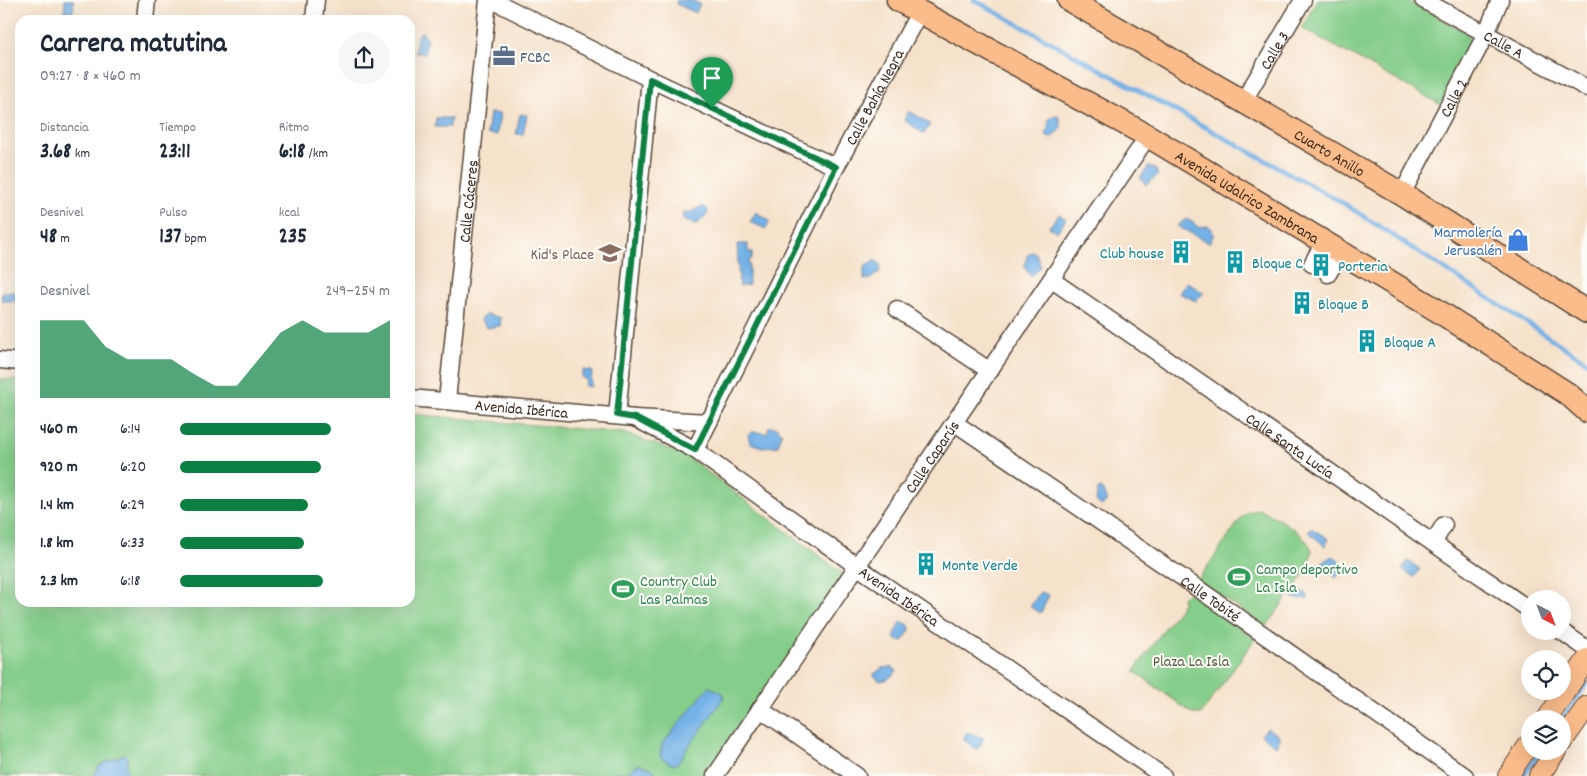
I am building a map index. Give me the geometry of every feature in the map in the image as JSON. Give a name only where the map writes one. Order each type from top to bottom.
[{"type":"highway","name":"Avenida Udalrico Zambrana","points":[[898,0],[1148,136],[1333,247],[1559,388],[1587,411]]},
{"type":"highway","name":"Cuarto Anillo","points":[[1069,0],[1244,100],[1402,194],[1587,312]]},
{"type":"main road","points":[[1552,710],[1587,659]]},
{"type":"main road","points":[[1571,729],[1587,706]]},
{"type":"main road","points":[[1508,776],[1521,756]]},
{"type":"main road","points":[[1544,774],[1551,760]]},
{"type":"street","points":[[145,15],[146,0]]},
{"type":"street","points":[[314,15],[316,0]]},
{"type":"street","name":"Calle Cáceres","points":[[447,401],[488,0]]},
{"type":"street","points":[[492,0],[650,79],[836,167]]},
{"type":"street","name":"Calle 3","points":[[1244,100],[1303,0]]},
{"type":"street","name":"Calle A","points":[[1422,0],[1587,88]]},
{"type":"street","name":"Calle 2","points":[[1402,194],[1486,34],[1500,0]]},
{"type":"street","name":"Calle Bahía Negra","points":[[695,450],[836,167],[920,11]]},
{"type":"street","points":[[617,415],[650,79]]},
{"type":"street","name":"Calle Caparús","points":[[715,776],[1148,136]]},
{"type":"street","points":[[1312,264],[1333,247]]},
{"type":"street","points":[[1328,274],[1333,247]]},
{"type":"street","name":"Calle Santa Lucía","points":[[1052,280],[1521,604]]},
{"type":"street","points":[[897,309],[990,371]]},
{"type":"street","points":[[0,360],[15,362]]},
{"type":"street","name":"Avenida Ibérica","points":[[415,398],[635,418],[709,422]]},
{"type":"street","name":"Avenida Ibérica","points":[[635,418],[695,450],[858,567],[1163,776]]},
{"type":"street","name":"Calle Tobité","points":[[955,423],[1180,576],[1465,776]]},
{"type":"street","points":[[1433,543],[1444,525]]},
{"type":"street","points":[[1571,638],[1587,649]]},
{"type":"street","points":[[760,708],[857,776]]},
{"type":"green space","points":[[1317,0],[1406,0],[1467,33],[1473,47],[1445,107],[1302,28]]},
{"type":"green space","name":"Country Club Las Palmas","points":[[0,379],[15,380],[15,607],[415,607],[415,414],[624,433],[685,455],[846,576],[709,776],[0,776]]},
{"type":"green space","points":[[1258,509],[1281,520],[1297,532],[1304,538],[1312,551],[1308,568],[1266,627],[1198,580],[1242,517],[1248,512]]},
{"type":"green space","name":"Plaza La Isla","points":[[1192,592],[1255,639],[1201,714],[1193,714],[1134,671],[1183,603],[1182,596]]},
{"type":"water","points":[[65,0],[74,0],[73,12],[64,12]]},
{"type":"water","points":[[677,0],[691,0],[700,4],[696,13],[676,4]]},
{"type":"water","points":[[422,32],[427,38],[425,53],[415,53],[417,35]]},
{"type":"water","points":[[909,111],[930,124],[924,134],[904,120]]},
{"type":"water","points":[[490,113],[500,114],[497,135],[487,134]]},
{"type":"water","points":[[520,114],[527,115],[523,135],[516,134]]},
{"type":"water","points":[[1057,116],[1060,118],[1061,128],[1052,138],[1047,137],[1045,134],[1049,127],[1048,121],[1051,117]]},
{"type":"water","points":[[436,118],[451,118],[450,127],[435,127]]},
{"type":"water","points":[[1149,166],[1155,168],[1158,175],[1146,185],[1140,178]]},
{"type":"water","points":[[700,207],[705,207],[708,210],[707,215],[697,224],[684,221],[682,216],[686,211],[689,213]]},
{"type":"water","points":[[756,212],[770,221],[766,229],[750,222]]},
{"type":"water","points":[[1059,214],[1066,219],[1057,232],[1049,227]]},
{"type":"water","points":[[1186,219],[1197,227],[1209,226],[1214,234],[1209,243],[1177,226]]},
{"type":"water","points":[[737,244],[748,244],[748,252],[752,252],[752,259],[749,260],[749,285],[739,286]]},
{"type":"water","points":[[1032,252],[1036,253],[1041,267],[1031,276],[1024,267],[1027,256]]},
{"type":"water","points":[[873,261],[880,264],[880,272],[870,279],[864,280],[864,267]]},
{"type":"water","points":[[1187,282],[1204,293],[1196,301],[1179,293]]},
{"type":"water","points":[[3,292],[15,292],[15,301],[3,301],[1,297]]},
{"type":"water","points":[[487,314],[501,318],[500,326],[487,328],[480,319]]},
{"type":"water","points":[[582,370],[592,371],[591,387],[585,386],[586,379],[582,378]]},
{"type":"water","points":[[771,426],[778,428],[782,433],[778,446],[762,447],[750,443],[748,435],[753,432],[768,433],[768,428]]},
{"type":"water","points":[[1102,488],[1107,502],[1101,506],[1096,501],[1098,489]]},
{"type":"water","points":[[1311,528],[1329,539],[1325,546],[1308,532]]},
{"type":"water","points":[[1333,556],[1340,562],[1342,568],[1342,571],[1336,578],[1323,566],[1323,561]]},
{"type":"water","points":[[1408,561],[1420,569],[1414,577],[1402,569]]},
{"type":"water","points":[[1294,591],[1306,593],[1309,599],[1293,598],[1291,596]]},
{"type":"water","points":[[1040,592],[1049,595],[1041,613],[1030,607]]},
{"type":"water","points":[[901,621],[909,625],[910,630],[903,641],[896,640],[894,636]]},
{"type":"water","points":[[892,667],[897,671],[887,680],[880,681],[873,675],[882,668]]},
{"type":"water","points":[[709,687],[722,692],[724,697],[686,749],[679,762],[671,764],[660,757],[662,744]]},
{"type":"water","points":[[1267,728],[1279,736],[1276,746],[1261,735]]},
{"type":"water","points":[[968,732],[984,738],[978,749],[973,748],[964,739]]},
{"type":"water","points":[[124,754],[128,758],[126,769],[131,776],[93,776],[100,765]]},
{"type":"water","points":[[639,764],[654,770],[656,776],[604,776],[614,772],[626,773]]},
{"type":"waterway","points":[[974,0],[1343,203],[1587,362]]},
{"type":"waterway","points":[[1568,710],[1587,683]]},
{"type":"waterway","points":[[1523,776],[1534,760]]},
{"type":"place","name":"FCBC","points":[[504,56]]},
{"type":"place","name":"Marmolería Jerusalén","points":[[1518,240]]},
{"type":"place","name":"Club house","points":[[1181,252]]},
{"type":"place","name":"Kid's Place","points":[[610,253]]},
{"type":"place","name":"Bloque C","points":[[1235,262]]},
{"type":"place","name":"Porteria","points":[[1321,265]]},
{"type":"place","name":"Bloque B","points":[[1302,303]]},
{"type":"place","name":"Bloque A","points":[[1367,341]]},
{"type":"place","name":"Monte Verde","points":[[926,564]]},
{"type":"place","name":"Campo deportivo La Isla","points":[[1239,577]]},
{"type":"place","name":"Country Club Las Palmas","points":[[623,589]]},
{"type":"route","points":[[650,79],[712,108],[836,167],[695,450],[635,418],[617,415],[650,79]]}]
